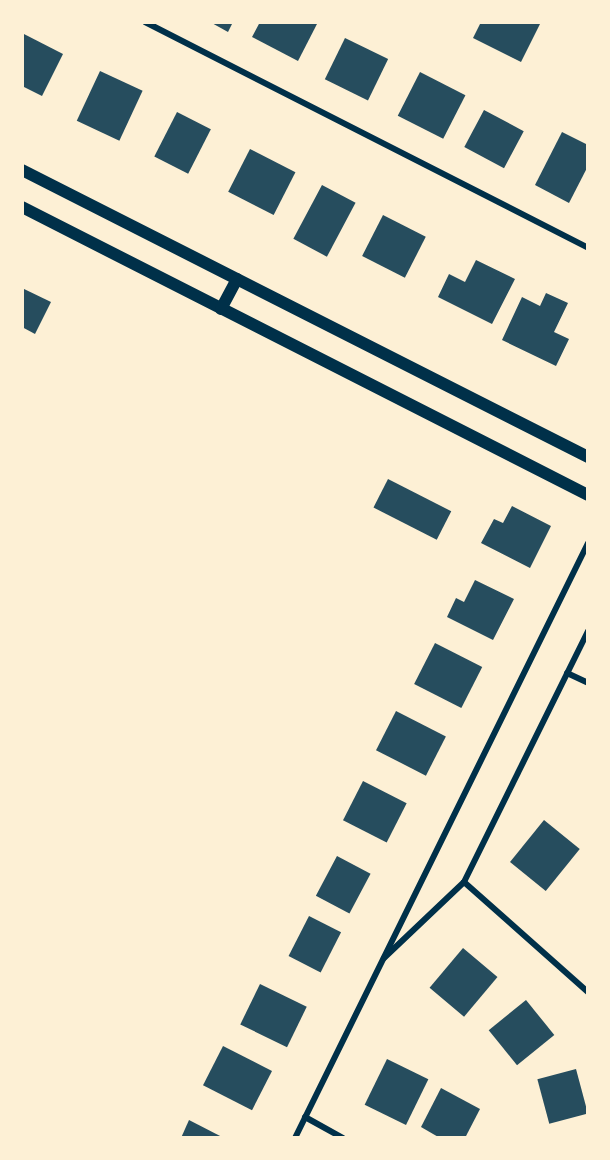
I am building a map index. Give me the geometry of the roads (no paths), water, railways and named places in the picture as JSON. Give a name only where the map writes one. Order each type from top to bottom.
[{"type":"main road","points":[[22,170],[588,457]]},
{"type":"main road","points":[[22,207],[588,495]]},
{"type":"main road","points":[[221,309],[237,279]]},
{"type":"street","points":[[145,22],[588,248]]},
{"type":"street","points":[[295,1137],[588,543]]},
{"type":"street","points":[[379,963],[464,882],[588,631]]},
{"type":"street","points":[[567,673],[588,683]]},
{"type":"street","points":[[464,882],[588,992]]},
{"type":"street","points":[[305,1117],[343,1137]]}]
